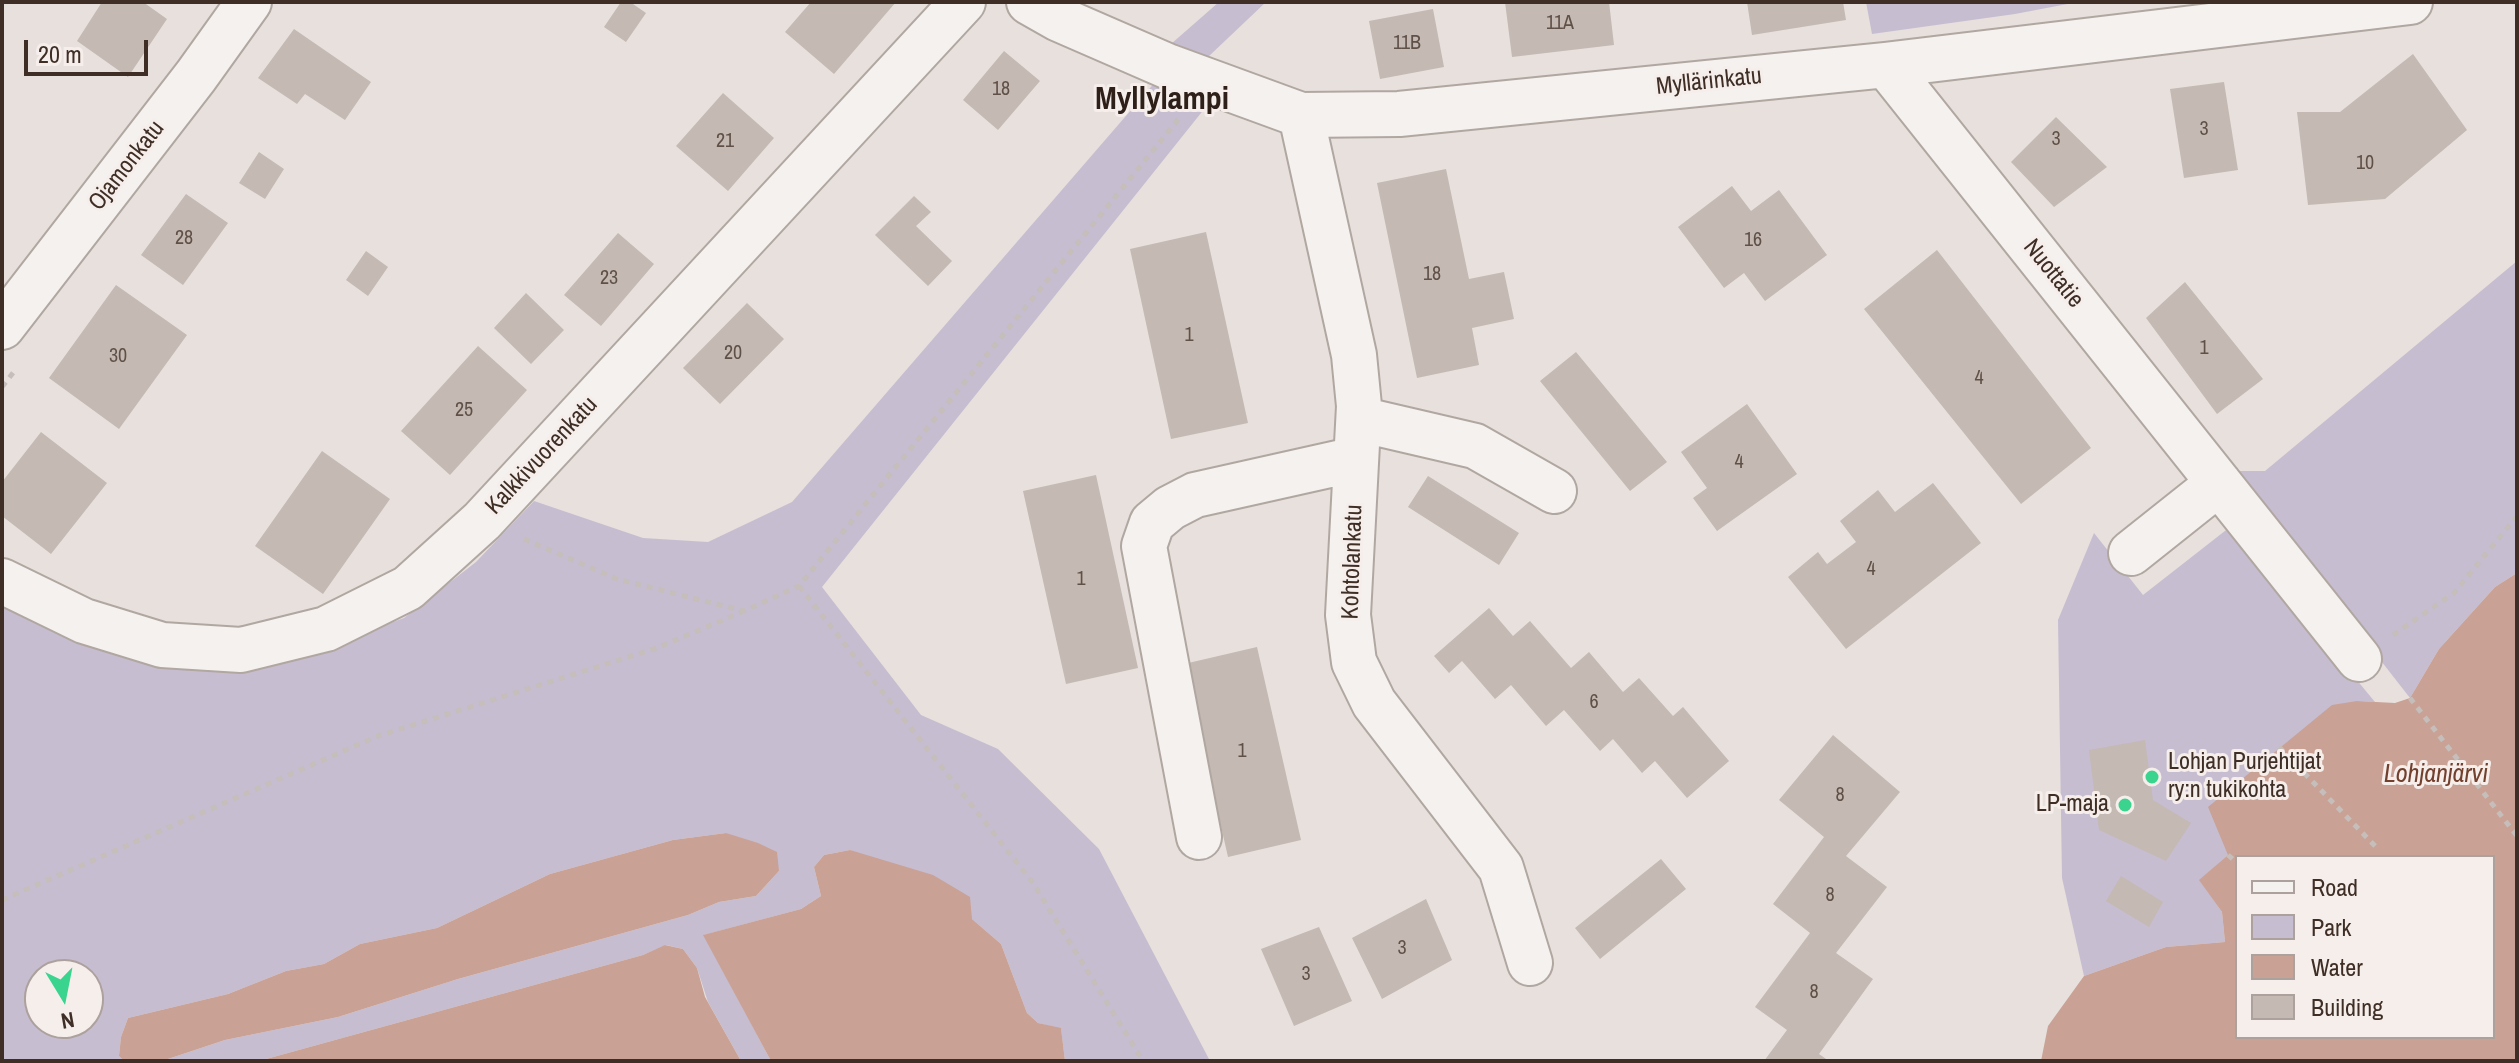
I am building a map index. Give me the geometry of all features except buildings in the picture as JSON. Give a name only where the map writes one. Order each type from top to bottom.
[{"type":"street","name":"Ojamonkatu","points":[[2,327],[196,76],[249,2]]},
{"type":"street","name":"Kalkkivuorenkatu","points":[[2,581],[84,621],[162,645],[241,650],[326,629],[408,588],[482,521],[963,2]]},
{"type":"street","name":"Myllärinkatu","points":[[1029,2],[1167,66],[1301,115],[1399,114],[1886,65],[2410,2]]},
{"type":"street","name":"Nuottatie","points":[[1886,65],[2359,659]]},
{"type":"street","name":"Kohtolankatu","points":[[1301,115],[1354,355],[1358,439],[1348,615],[1354,662],[1374,703],[1501,868],[1530,963]]},
{"type":"street","points":[[1199,837],[1144,546],[1152,523],[1170,508],[1195,495],[1358,439],[1475,446],[1554,491]]},
{"type":"street","points":[[2131,553],[2219,483]]},
{"type":"path","points":[[2,900],[378,736],[657,648],[799,586],[1209,81]]},
{"type":"path","points":[[2359,659],[2454,593],[2517,516]]},
{"type":"path","points":[[482,521],[617,579],[744,611]]},
{"type":"path","points":[[799,586],[1033,883],[1143,1061]]},
{"type":"path","points":[[2410,698],[2517,836]]},
{"type":"path","points":[[2279,747],[2378,849]]},
{"type":"path","points":[[2228,855],[2235,861]]},
{"type":"green space","points":[[1219,2],[1266,2],[1208,57],[1171,44]]},
{"type":"green space","points":[[1866,2],[2078,2],[1872,34]]},
{"type":"green space","points":[[1157,80],[1205,108],[822,587],[921,715],[998,749],[1099,849],[1210,1061],[1065,1061],[1061,1029],[1038,1023],[1027,1013],[1001,944],[972,919],[850,850],[824,855],[814,867],[821,896],[801,909],[704,935],[771,1061],[741,1061],[708,1002],[697,968],[683,949],[666,945],[643,955],[259,1061],[162,1061],[225,1040],[338,1017],[458,979],[688,915],[719,902],[756,896],[779,871],[726,833],[673,840],[550,874],[437,928],[360,944],[324,964],[286,971],[228,994],[128,1018],[121,1037],[119,1056],[124,1061],[2,1061],[2,605],[85,642],[164,668],[246,669],[315,651],[404,618],[476,562],[534,501],[643,538],[708,542],[792,502]]},
{"type":"green space","points":[[2517,261],[2517,573],[2495,587],[2439,649],[2410,698],[2233,471],[2265,471]]},
{"type":"green space","name":"Lohjan Purjehtijat ry:n tukikohta","points":[[2230,527],[2375,702],[2357,701],[2228,855],[2200,880],[2222,912],[2225,942],[2166,947],[2084,976],[2062,878],[2058,620],[2094,533],[2143,595]]},
{"type":"water","name":"Lohjanjärvi","points":[[2517,573],[2517,1061],[2041,1061],[2048,1026],[2084,976],[2166,947],[2225,942],[2222,912],[2199,880],[2228,855],[2208,807],[2332,705],[2357,701],[2395,703],[2410,698],[2439,649],[2495,587]]},
{"type":"water","points":[[726,833],[777,852],[779,871],[756,896],[719,902],[688,915],[458,979],[338,1017],[225,1040],[162,1061],[124,1061],[119,1056],[121,1037],[128,1018],[228,994],[286,971],[324,964],[360,944],[437,928],[550,874],[673,840]]},
{"type":"water","points":[[850,850],[933,875],[970,897],[972,919],[1001,944],[1027,1013],[1038,1023],[1061,1028],[1065,1061],[771,1061],[703,935],[801,909],[821,896],[814,867],[824,855]]},
{"type":"water","points":[[665,945],[683,949],[697,968],[705,997],[741,1061],[259,1061],[643,955]]},
{"type":"place","name":"Lohjan Purjehtijat ry:n tukikohta","points":[[2152,777]]},
{"type":"place","name":"LP-maja","points":[[2125,805]]},
{"type":"district","name":"Myllylampi","points":[[1162,100]]}]
